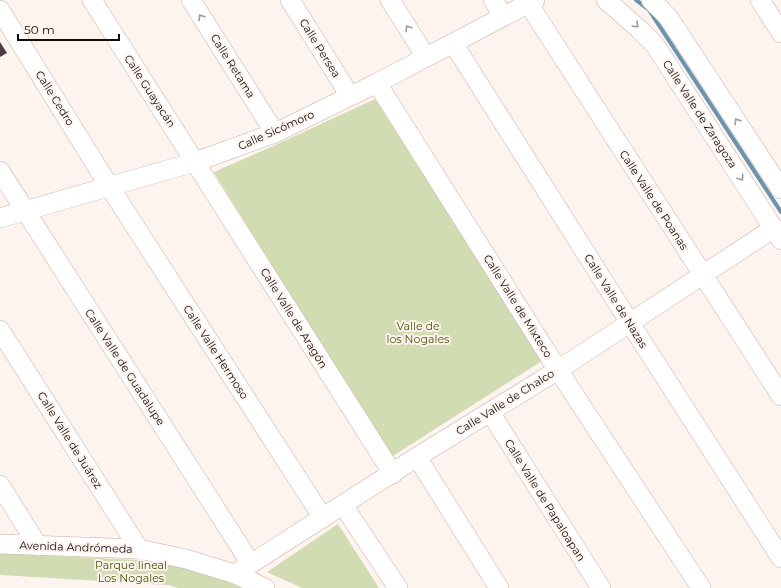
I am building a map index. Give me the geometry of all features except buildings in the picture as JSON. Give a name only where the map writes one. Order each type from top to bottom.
[{"type":"street","name":"Calle Guayacán","points":[[92,0],[195,162]]},
{"type":"street","name":"Calle Retama","points":[[190,0],[275,133]]},
{"type":"street","name":"Calle Persea","points":[[290,0],[350,96]]},
{"type":"street","points":[[390,0],[426,57]]},
{"type":"street","points":[[493,0],[503,16]]},
{"type":"street","name":"Calle Valle de Zaragoza","points":[[606,0],[655,45],[777,234]]},
{"type":"street","points":[[651,0],[669,18],[781,189]]},
{"type":"street","points":[[760,0],[781,33]]},
{"type":"street","name":"Calle Sicómoro","points":[[0,218],[195,162],[275,133],[377,83],[531,2]]},
{"type":"street","name":"Calle Valle de Poanas","points":[[531,2],[702,275],[781,396]]},
{"type":"street","name":"Calle Cedro","points":[[0,10],[110,186]]},
{"type":"street","name":"Calle Valle de Nazas","points":[[454,43],[630,323],[781,558]]},
{"type":"street","name":"Calle Valle de Mixteco","points":[[377,83],[558,370],[701,588]]},
{"type":"street","name":"Calle Valle de Aragón","points":[[195,162],[393,474]]},
{"type":"street","name":"Calle Valle de Guadalupe","points":[[0,171],[251,564]]},
{"type":"street","name":"Calle Valle Hermoso","points":[[110,186],[323,518]]},
{"type":"street","name":"Calle Valle de Chalco","points":[[235,574],[393,474],[417,457],[558,370],[702,275],[777,234]]},
{"type":"street","name":"Calle Valle de Juárez","points":[[0,330],[139,549]]},
{"type":"street","name":"Calle Valle de Papaloapan","points":[[490,412],[601,588]]},
{"type":"street","points":[[417,457],[499,588]]},
{"type":"street","points":[[0,485],[38,546]]},
{"type":"street","points":[[343,505],[398,588]]},
{"type":"street","name":"Avenida Andrómeda","points":[[0,544],[139,549],[186,559],[235,574],[265,588]]},
{"type":"green space","name":"Valle de los Nogales","points":[[375,99],[542,361],[391,457],[214,172]]},
{"type":"green space","points":[[338,524],[379,588],[302,588],[267,572]]},
{"type":"green space","name":"Parque lineal Los Nogales","points":[[0,553],[136,560],[185,567],[220,578],[242,588],[178,588],[168,585],[0,575]]},
{"type":"waterway","points":[[636,0],[649,10],[781,212]]}]
